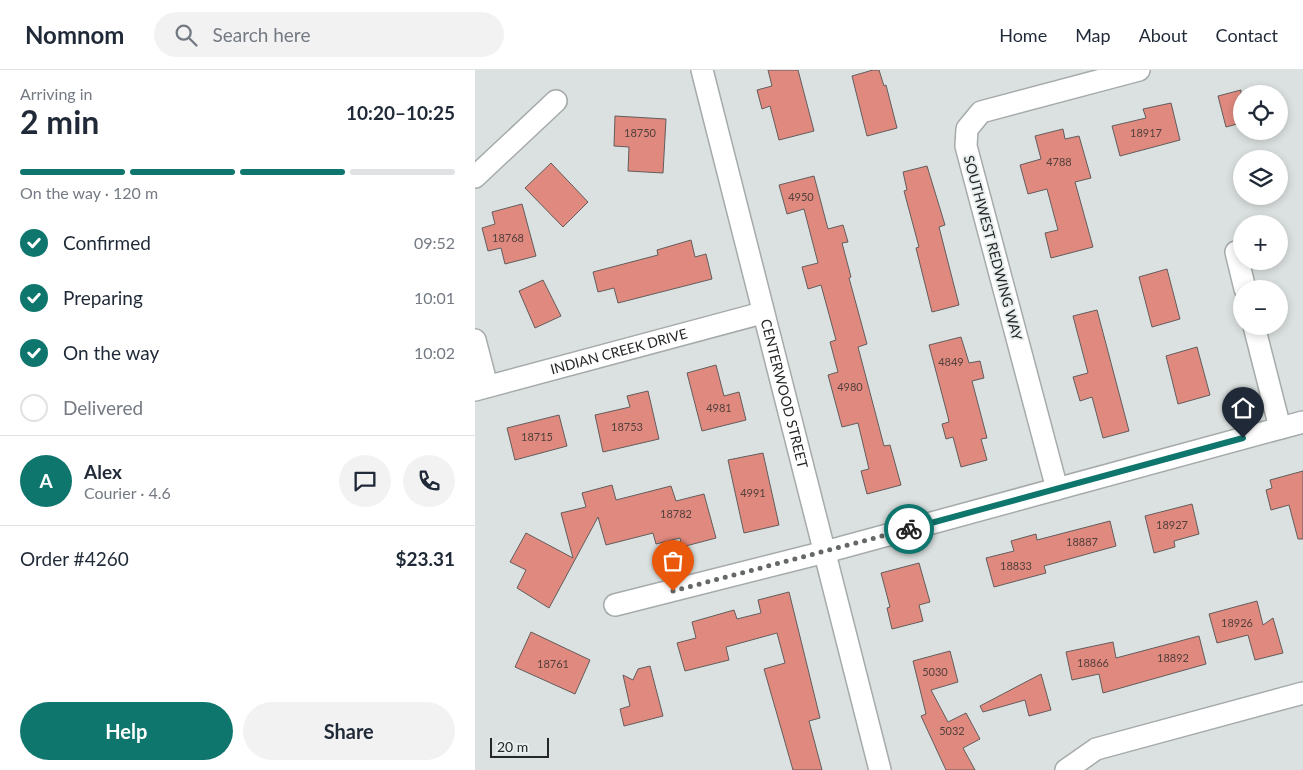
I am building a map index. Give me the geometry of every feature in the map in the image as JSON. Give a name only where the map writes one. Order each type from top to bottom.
[{"type":"street","name":"CENTERWOOD STREET","points":[[702,70],[762,313],[880,770]]},
{"type":"street","name":"SOUTHWEST REDWING WAY","points":[[1057,489],[966,146],[967,129],[981,112],[1139,70]]},
{"type":"street","points":[[475,177],[556,101]]},
{"type":"street","name":"INDIAN CREEK DRIVE","points":[[481,388],[762,313]]},
{"type":"street","points":[[1256,335],[1280,428]]},
{"type":"street","points":[[475,340],[481,388]]},
{"type":"street","points":[[615,605],[825,552],[1303,422]]},
{"type":"street","points":[[1066,770],[1096,748],[1303,693]]},
{"type":"building","points":[[768,70],[798,70],[814,131],[779,140],[770,106],[762,109],[757,90],[772,86]]},
{"type":"building","points":[[879,70],[884,86],[886,85],[897,128],[867,136],[852,76]]},
{"type":"building","points":[[1233,92],[1233,125],[1226,127],[1218,96]]},
{"type":"building","points":[[1171,103],[1180,140],[1120,156],[1112,126],[1146,118],[1143,109]]},
{"type":"building","points":[[615,116],[666,119],[663,173],[628,171],[629,147],[614,146]]},
{"type":"building","points":[[1063,129],[1065,139],[1079,136],[1091,178],[1075,182],[1093,247],[1051,258],[1045,233],[1058,230],[1047,189],[1028,194],[1020,165],[1041,159],[1035,136]]},
{"type":"building","points":[[551,163],[588,202],[563,227],[525,188]]},
{"type":"building","points":[[927,166],[945,225],[939,227],[959,305],[932,312],[916,248],[919,247],[904,191],[907,190],[903,172]]},
{"type":"building","points":[[814,176],[828,229],[843,225],[848,242],[842,243],[851,277],[849,278],[867,344],[858,347],[884,446],[890,445],[901,485],[867,494],[861,471],[869,469],[858,423],[842,427],[828,375],[838,372],[830,342],[836,340],[821,285],[808,289],[802,267],[818,263],[804,209],[787,214],[779,185]]},
{"type":"building","points":[[522,204],[536,256],[505,264],[501,248],[488,251],[482,228],[495,224],[492,212]]},
{"type":"building","points":[[691,240],[695,257],[706,254],[712,279],[618,303],[614,288],[598,292],[593,272],[658,255],[657,250]]},
{"type":"building","points":[[1167,269],[1180,319],[1152,327],[1139,277]]},
{"type":"building","points":[[543,280],[561,316],[535,328],[519,291]]},
{"type":"building","points":[[1097,310],[1129,431],[1103,438],[1092,397],[1080,401],[1073,377],[1088,373],[1073,316]]},
{"type":"building","points":[[961,337],[969,363],[980,361],[984,378],[972,381],[987,438],[981,439],[987,460],[961,467],[953,437],[946,439],[942,424],[949,422],[929,345]]},
{"type":"building","points":[[1197,347],[1210,395],[1178,404],[1166,356]]},
{"type":"building","points":[[716,365],[724,396],[739,392],[746,420],[702,431],[687,373]]},
{"type":"building","points":[[648,391],[659,439],[603,452],[595,415],[630,407],[627,396]]},
{"type":"building","points":[[559,415],[567,446],[515,460],[507,428]]},
{"type":"building","points":[[763,453],[779,525],[744,533],[728,460]]},
{"type":"building","points":[[1303,471],[1303,539],[1298,539],[1289,505],[1271,510],[1266,490],[1272,488],[1270,480]]},
{"type":"building","points":[[612,485],[616,500],[671,486],[676,501],[704,494],[716,538],[682,547],[680,538],[656,544],[653,533],[606,545],[598,517],[549,608],[517,588],[526,570],[510,562],[526,533],[573,558],[561,513],[586,507],[582,493]]},
{"type":"building","points":[[1192,504],[1199,534],[1174,541],[1175,547],[1154,553],[1145,516]]},
{"type":"building","points":[[1110,521],[1116,546],[1044,566],[1046,573],[994,587],[986,558],[1014,551],[1011,541],[1036,534],[1037,540]]},
{"type":"building","points":[[919,563],[930,602],[919,605],[923,621],[892,629],[887,608],[890,607],[881,573]]},
{"type":"building","points":[[789,592],[820,718],[809,721],[822,770],[793,770],[764,669],[785,663],[777,633],[726,647],[729,660],[685,671],[677,643],[696,638],[692,622],[734,610],[737,619],[761,613],[758,600]]},
{"type":"building","points":[[1257,601],[1263,625],[1273,618],[1283,653],[1255,660],[1248,635],[1217,643],[1209,614]]},
{"type":"building","points":[[531,632],[590,660],[575,694],[515,667]]},
{"type":"building","points":[[1199,636],[1206,664],[1103,693],[1099,674],[1072,680],[1066,652],[1113,642],[1116,658]]},
{"type":"building","points":[[950,651],[958,682],[931,690],[948,722],[966,713],[980,739],[963,748],[975,770],[946,770],[921,716],[926,714],[913,661]]},
{"type":"building","points":[[650,666],[663,716],[624,726],[620,709],[630,706],[623,675],[633,680],[638,669]]},
{"type":"building","points":[[1041,674],[1051,710],[1029,716],[1025,700],[983,712],[980,706]]},
{"type":"way so far","points":[[673,591],[909,529]]},
{"type":"route","points":[[909,529],[1243,438]]}]
